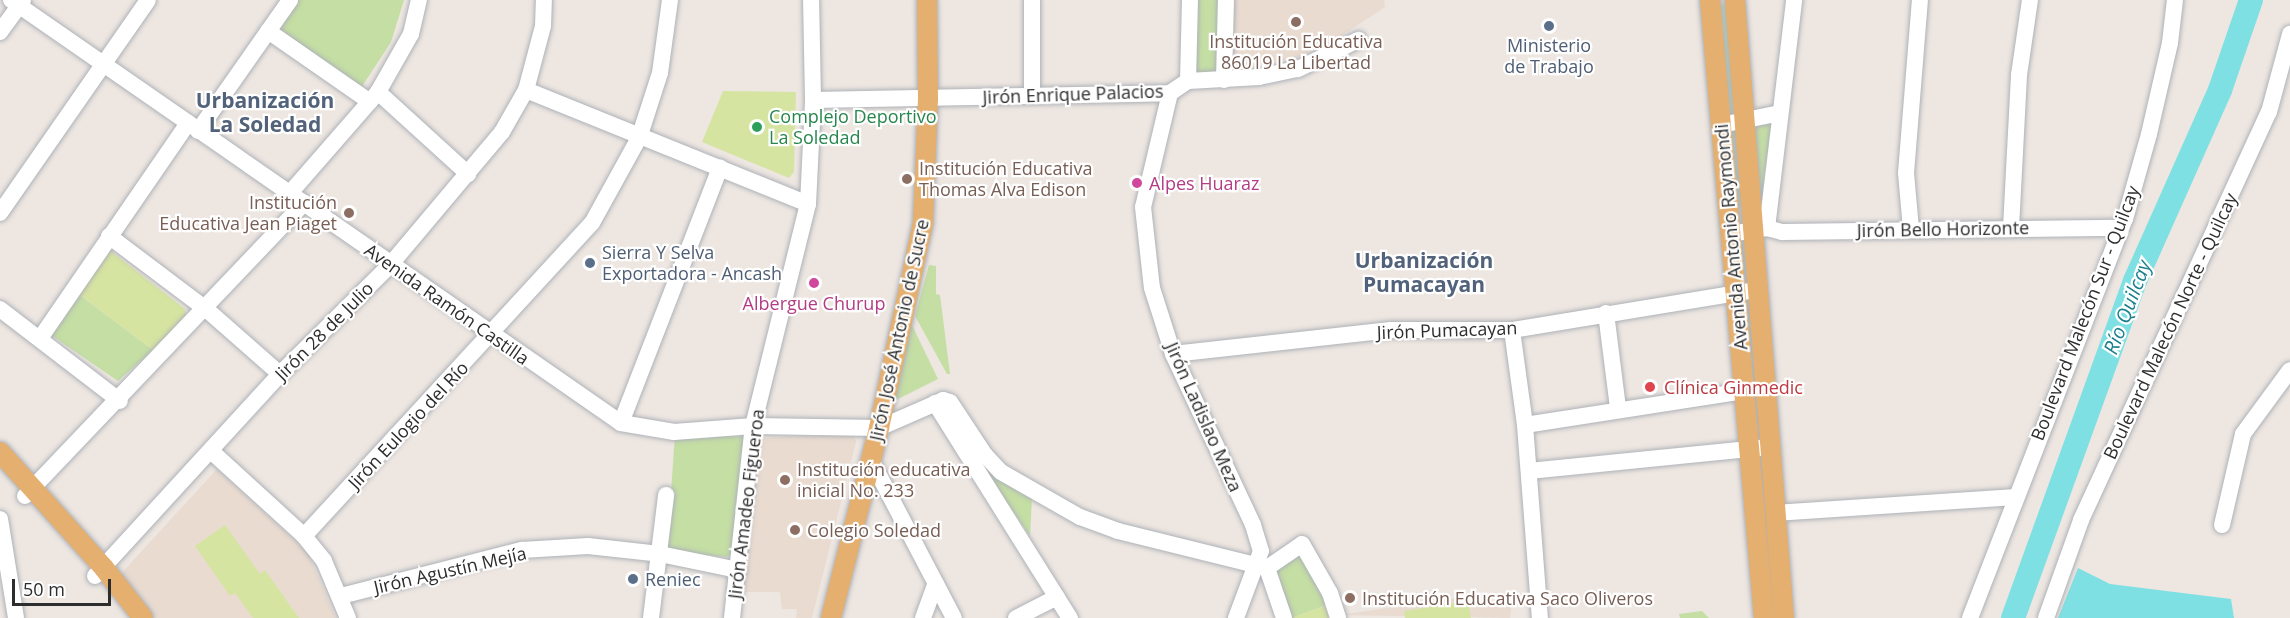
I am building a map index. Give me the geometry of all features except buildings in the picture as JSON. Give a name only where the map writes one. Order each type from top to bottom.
[{"type":"main road","name":"Jirón José Antonio de Sucre","points":[[831,618],[879,428],[923,222],[928,99],[927,0]]},
{"type":"main road","name":"Avenida Antonio Raymondi","points":[[1710,0],[1745,391],[1775,513],[1784,618]]},
{"type":"main road","name":"Avenida Antonio Raymondi","points":[[1735,0],[1744,120],[1759,229],[1755,290],[1764,618]]},
{"type":"main road","points":[[0,457],[99,572],[143,618]]},
{"type":"main road","points":[[99,572],[129,618]]},
{"type":"street","points":[[0,213],[148,0]]},
{"type":"street","points":[[40,337],[109,236],[290,0]]},
{"type":"street","points":[[290,193],[374,97],[411,34],[419,0]]},
{"type":"street","name":"Jirón 28 de Julio","points":[[99,572],[280,374],[390,265],[502,132],[526,90],[543,26],[544,0]]},
{"type":"street","name":"Jirón Eulogio del Río","points":[[304,536],[492,336],[592,223],[639,138],[660,73],[670,0]]},
{"type":"street","name":"Jirón Amadeo Figueroa","points":[[732,618],[753,426],[808,204],[813,100],[811,0]]},
{"type":"street","points":[[1032,0],[1032,95]]},
{"type":"street","points":[[1188,81],[1190,0]]},
{"type":"street","points":[[1224,80],[1226,0]]},
{"type":"street","points":[[1759,229],[1780,113],[1794,0]]},
{"type":"street","points":[[1911,229],[1906,173],[1920,0]]},
{"type":"street","points":[[2011,228],[2019,75],[2030,0]]},
{"type":"street","name":"Boulevard Malecón Sur - Quilcay","points":[[1970,618],[2121,228],[2152,123],[2170,43],[2175,0]]},
{"type":"street","points":[[0,32],[18,2]]},
{"type":"street","name":"Avenida Ramón Castilla","points":[[18,2],[390,265],[621,423],[674,432],[753,426],[879,428],[935,403]]},
{"type":"street","points":[[268,31],[374,97],[468,174]]},
{"type":"street","name":"Boulevard Malecón Norte - Quilcay","points":[[2046,618],[2081,520],[2269,112],[2290,34]]},
{"type":"street","name":"Jirón Enrique Palacios","points":[[813,100],[1170,93],[1188,81],[1224,80],[1298,69],[1358,40]]},
{"type":"street","points":[[526,90],[639,138],[808,204]]},
{"type":"street","name":"Jirón Ladislao Meza","points":[[1170,93],[1143,207],[1152,288],[1173,354],[1253,525],[1263,566],[1284,618]]},
{"type":"street","points":[[1720,125],[1780,113]]},
{"type":"street","points":[[621,423],[720,168]]},
{"type":"street","points":[[30,493],[120,401],[304,203]]},
{"type":"street","name":"Jirón Bello Horizonte","points":[[1730,234],[1759,229],[1782,232],[2121,228]]},
{"type":"street","points":[[109,236],[206,309],[280,374]]},
{"type":"street","name":"Jirón Pumacayan","points":[[1173,354],[1391,330],[1512,330],[1755,290]]},
{"type":"street","points":[[0,309],[40,337],[120,401]]},
{"type":"street","points":[[1606,313],[1618,408]]},
{"type":"street","points":[[1512,330],[1525,425],[1540,618]]},
{"type":"street","points":[[2222,525],[2243,434],[2290,370]]},
{"type":"street","points":[[1525,425],[1618,408],[1745,391]]},
{"type":"street","points":[[1070,618],[935,403],[950,402],[986,455],[1002,472],[1047,502],[1118,531],[1263,566]]},
{"type":"street","points":[[1529,471],[1760,448]]},
{"type":"street","points":[[211,451],[304,536],[324,561],[341,596],[348,618]]},
{"type":"street","points":[[871,459],[954,618]]},
{"type":"street","points":[[651,618],[666,495]]},
{"type":"street","points":[[1775,513],[2015,497]]},
{"type":"street","points":[[0,519],[16,618]]},
{"type":"street","points":[[1236,618],[1263,566],[1302,544],[1330,593],[1338,618]]},
{"type":"street","name":"Jirón Agustín Mejía","points":[[341,596],[522,550],[588,546],[660,554],[738,570]]},
{"type":"street","points":[[923,618],[936,583]]},
{"type":"street","points":[[1016,618],[1057,597]]},
{"type":"shaded area","name":"Institución Educativa 86019 La Libertad","points":[[1232,0],[1384,0],[1385,7],[1338,38],[1296,58],[1230,69]]},
{"type":"shaded area","points":[[854,434],[856,442],[812,618],[796,618],[797,609],[782,609],[780,592],[743,592],[760,438]]},
{"type":"shaded area","points":[[217,469],[308,553],[336,618],[150,618],[118,577]]},
{"type":"shaded area","points":[[1467,596],[1468,601],[1512,603],[1510,618],[1340,615]]},
{"type":"green space","points":[[295,0],[404,0],[391,42],[361,88],[274,29]]},
{"type":"green space","points":[[1194,0],[1221,0],[1221,77],[1194,77]]},
{"type":"green space","points":[[1728,4],[1738,115],[1730,115],[1720,5]]},
{"type":"green space","points":[[723,91],[796,92],[794,172],[789,178],[702,142]]},
{"type":"green space","points":[[1772,122],[1759,215],[1748,125]]},
{"type":"green space","points":[[1731,126],[1738,126],[1744,207],[1737,207]]},
{"type":"green space","points":[[1741,241],[1748,242],[1751,287],[1745,289]]},
{"type":"green space","points":[[108,249],[185,309],[186,316],[153,350],[77,293]]},
{"type":"green space","points":[[929,265],[936,266],[936,294],[940,295],[950,374],[947,374],[915,316]]},
{"type":"green space","points":[[77,293],[153,350],[118,381],[51,335]]},
{"type":"green space","points":[[1752,294],[1764,430],[1757,430],[1744,295]]},
{"type":"green space","points":[[910,321],[938,379],[890,403]]},
{"type":"green space","points":[[675,434],[748,437],[735,553],[726,557],[667,550]]},
{"type":"green space","points":[[992,470],[1002,482],[1032,498],[1030,536],[987,473]]},
{"type":"green space","points":[[225,525],[260,574],[265,570],[299,618],[253,618],[235,593],[230,596],[195,546]]},
{"type":"green space","points":[[1303,554],[1330,604],[1291,618],[1275,570]]},
{"type":"green space","points":[[1468,601],[1471,618],[1405,618],[1404,611]]},
{"type":"green space","points":[[1325,606],[1330,618],[1291,618]]},
{"type":"green space","points":[[1702,611],[1709,618],[1680,618],[1679,614]]},
{"type":"water","points":[[2078,568],[2110,584],[2231,599],[2234,618],[2058,618]]},
{"type":"waterway","name":"Río Quilcay","points":[[2013,618],[2135,281],[2220,90],[2251,0]]},
{"type":"place","name":"Institución Educativa 86019 La Libertad","points":[[1296,22]]},
{"type":"place","name":"Ministerio de Trabajo","points":[[1549,26]]},
{"type":"place","name":"Complejo Deportivo La Soledad","points":[[757,127]]},
{"type":"place","name":"Institución Educativa Thomas Alva Edison","points":[[907,179]]},
{"type":"place","name":"Alpes Huaraz","points":[[1137,183]]},
{"type":"place","name":"Institución Educativa Jean Piaget","points":[[349,213]]},
{"type":"place","name":"Sierra Y Selva Exportadora - Ancash","points":[[590,263]]},
{"type":"place","name":"Albergue Churup","points":[[814,283]]},
{"type":"place","name":"Clínica Ginmedic","points":[[1650,387]]},
{"type":"place","name":"Institución educativa inicial No. 233","points":[[785,480]]},
{"type":"place","name":"Colegio Soledad","points":[[795,530]]},
{"type":"place","name":"Reniec","points":[[633,579]]},
{"type":"place","name":"Institución Educativa Saco Oliveros","points":[[1350,598]]},
{"type":"district","name":"Urbanización La Soledad","points":[[265,112]]},
{"type":"district","name":"Urbanización Pumacayan","points":[[1424,272]]}]
